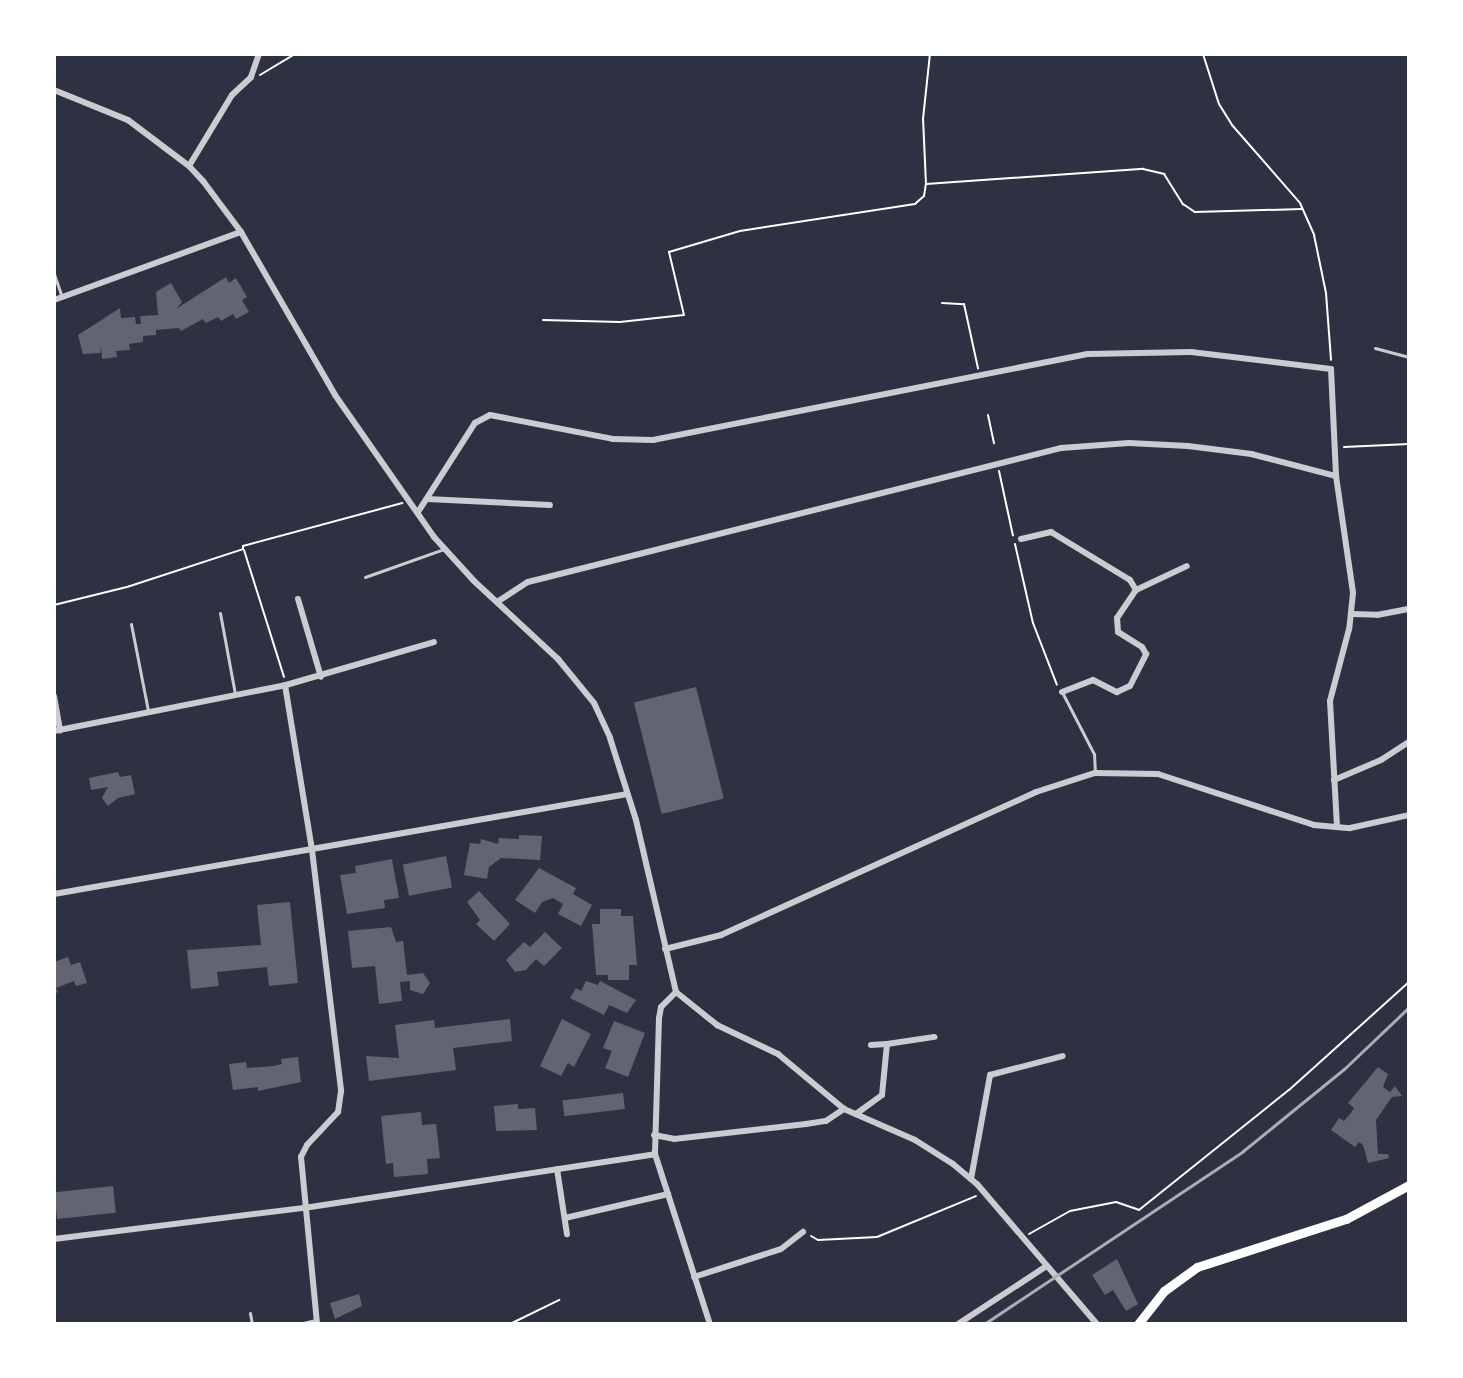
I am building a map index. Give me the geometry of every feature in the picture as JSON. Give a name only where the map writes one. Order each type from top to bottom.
[{"type":"main road","points":[[1138,1324],[1164,1291],[1197,1267],[1346,1219],[1409,1185]]},
{"type":"street","points":[[189,166],[232,95],[245,84],[259,54]]},
{"type":"street","points":[[54,90],[128,120],[189,166],[241,232],[335,395],[444,549],[497,603],[558,659],[594,703],[610,738],[627,794],[659,910],[665,949],[676,992],[717,1025],[778,1054],[844,1108],[926,1146],[971,1179],[1045,1267],[1097,1324]]},
{"type":"street","points":[[54,300],[241,232]]},
{"type":"street","points":[[418,512],[475,423],[490,416],[613,439],[653,440],[979,373],[1088,354],[1158,351],[1227,354],[1331,369],[1336,476],[1351,574],[1352,614],[1330,702],[1336,826]]},
{"type":"street","points":[[497,603],[528,582],[1061,448],[1147,444],[1251,454],[1336,476]]},
{"type":"street","points":[[427,499],[550,505]]},
{"type":"street","points":[[1021,539],[1051,532],[1130,580],[1136,590]]},
{"type":"street","points":[[1062,692],[1093,680],[1118,692],[1130,686],[1146,654],[1142,647],[1118,632],[1116,625],[1136,590],[1187,566]]},
{"type":"street","points":[[298,598],[321,677]]},
{"type":"street","points":[[1352,614],[1377,615],[1409,609]]},
{"type":"street","points":[[54,696],[57,731],[321,677],[434,642]]},
{"type":"street","points":[[285,685],[312,850],[340,1103],[301,1157],[316,1322]]},
{"type":"street","points":[[1334,780],[1381,760],[1409,742]]},
{"type":"street","points":[[665,949],[721,935],[1036,792],[1095,773],[1158,774],[1298,820],[1336,826],[1374,825],[1409,815]]},
{"type":"street","points":[[54,894],[627,794]]},
{"type":"street","points":[[676,992],[661,1007],[659,1018],[655,1154],[710,1324]]},
{"type":"street","points":[[871,1045],[934,1037]]},
{"type":"street","points":[[856,1114],[882,1095],[887,1044]]},
{"type":"street","points":[[971,1179],[990,1075],[1063,1056]]},
{"type":"street","points":[[654,1135],[674,1139],[806,1124],[832,1119],[844,1108]]},
{"type":"street","points":[[54,1239],[304,1208],[655,1154]]},
{"type":"street","points":[[557,1169],[567,1234]]},
{"type":"street","points":[[564,1218],[668,1194]]},
{"type":"street","points":[[694,1277],[781,1249],[803,1232]]},
{"type":"street","points":[[958,1324],[1045,1267]]},
{"type":"lane","points":[[54,274],[62,297]]},
{"type":"lane","points":[[1375,348],[1409,357]]},
{"type":"lane","points":[[364,577],[444,549]]},
{"type":"lane","points":[[220,613],[235,695]]},
{"type":"lane","points":[[131,624],[148,713]]},
{"type":"lane","points":[[1062,692],[1094,754],[1095,773]]},
{"type":"lane","points":[[250,1313],[252,1324]]},
{"type":"lane","points":[[299,1324],[316,1322]]},
{"type":"path","points":[[245,84],[294,54]]},
{"type":"path","points":[[543,320],[620,322],[684,315],[669,252],[732,232],[907,207],[920,201],[926,183],[923,118],[930,54]]},
{"type":"path","points":[[1203,54],[1219,104],[1232,125],[1302,209],[1314,235],[1330,321],[1331,369]]},
{"type":"path","points":[[926,183],[1143,169],[1164,174],[1183,204],[1195,212],[1302,209]]},
{"type":"path","points":[[942,303],[964,304],[979,373]]},
{"type":"path","points":[[988,415],[994,443]]},
{"type":"path","points":[[1335,447],[1409,444]]},
{"type":"path","points":[[998,462],[1033,623],[1062,692]]},
{"type":"path","points":[[54,605],[127,587],[243,549],[243,546],[410,501]]},
{"type":"path","points":[[243,549],[285,685]]},
{"type":"path","points":[[1022,1240],[1070,1211],[1116,1202],[1139,1210],[1289,1090],[1409,982]]},
{"type":"path","points":[[803,1232],[818,1240],[876,1237],[978,1195]]},
{"type":"path","points":[[510,1324],[559,1300]]},
{"type":"building","points":[[226,277],[229,283],[236,278],[247,297],[242,300],[249,312],[236,319],[233,314],[221,321],[218,317],[206,323],[203,319],[181,331],[179,328],[156,330],[156,335],[143,336],[143,342],[129,344],[130,350],[116,351],[117,357],[102,359],[101,347],[100,353],[83,354],[78,335],[120,308],[121,318],[135,317],[136,324],[141,324],[140,316],[158,315],[156,292],[171,283],[182,302],[176,309]]},
{"type":"building","points":[[696,687],[724,799],[662,814],[634,702]]},
{"type":"building","points":[[118,772],[120,777],[131,775],[135,794],[118,798],[108,806],[102,798],[108,787],[91,790],[89,778]]},
{"type":"building","points":[[519,835],[542,836],[540,860],[501,858],[489,867],[487,879],[464,875],[470,843],[480,844],[481,839],[498,844],[499,838],[519,839]]},
{"type":"building","points":[[446,856],[452,887],[409,896],[403,864]]},
{"type":"building","points":[[392,859],[399,898],[384,900],[385,908],[347,914],[340,875],[356,873],[355,866]]},
{"type":"building","points":[[539,868],[576,888],[573,894],[592,905],[581,926],[558,914],[563,904],[553,898],[542,902],[535,913],[515,900]]},
{"type":"building","points":[[479,891],[510,924],[494,941],[476,924],[480,920],[467,902]]},
{"type":"building","points":[[290,902],[298,983],[269,986],[267,967],[217,972],[219,986],[191,989],[187,950],[261,945],[257,905]]},
{"type":"building","points":[[600,909],[621,909],[621,916],[633,916],[637,965],[629,965],[629,980],[608,980],[608,975],[596,975],[592,924],[600,924]]},
{"type":"building","points":[[391,927],[396,942],[403,941],[407,975],[423,973],[430,983],[423,994],[410,990],[410,981],[400,982],[402,1001],[379,1004],[375,966],[352,968],[348,931]]},
{"type":"building","points":[[545,932],[562,948],[544,966],[536,959],[526,970],[515,972],[506,960],[524,942],[530,947]]},
{"type":"building","points":[[68,957],[71,965],[80,962],[87,983],[76,986],[74,981],[56,988],[58,992],[54,994],[54,962]]},
{"type":"building","points":[[586,981],[598,985],[600,981],[636,1000],[627,1013],[609,1005],[604,1015],[570,998],[576,988],[581,991]]},
{"type":"building","points":[[510,1019],[512,1041],[453,1048],[456,1070],[369,1081],[366,1056],[399,1058],[395,1025],[434,1020],[435,1028]]},
{"type":"building","points":[[562,1019],[591,1034],[574,1067],[568,1063],[561,1076],[540,1066]]},
{"type":"building","points":[[614,1021],[645,1033],[628,1077],[605,1068],[612,1051],[603,1048]]},
{"type":"building","points":[[298,1057],[301,1082],[258,1091],[258,1087],[233,1090],[229,1064],[246,1062],[247,1068],[273,1066],[282,1064],[281,1059]]},
{"type":"building","points":[[1378,1067],[1388,1074],[1383,1087],[1390,1092],[1395,1086],[1402,1096],[1392,1097],[1376,1120],[1378,1154],[1388,1154],[1389,1158],[1368,1163],[1363,1145],[1359,1142],[1355,1147],[1331,1130],[1339,1118],[1344,1121],[1351,1113],[1354,1108],[1348,1103]]},
{"type":"building","points":[[623,1093],[625,1109],[564,1116],[562,1100]]},
{"type":"building","points":[[518,1104],[518,1109],[535,1108],[537,1130],[496,1131],[494,1106]]},
{"type":"building","points":[[421,1112],[422,1125],[436,1124],[440,1158],[427,1159],[428,1174],[394,1177],[393,1163],[386,1164],[381,1116]]},
{"type":"building","points":[[113,1186],[116,1213],[57,1219],[54,1192]]},
{"type":"building","points":[[1117,1259],[1138,1304],[1126,1311],[1113,1290],[1105,1295],[1092,1275]]},
{"type":"building","points":[[359,1294],[362,1306],[335,1319],[330,1303]]},
{"type":"railway","points":[[984,1324],[1243,1151],[1344,1069],[1409,1007]]}]
